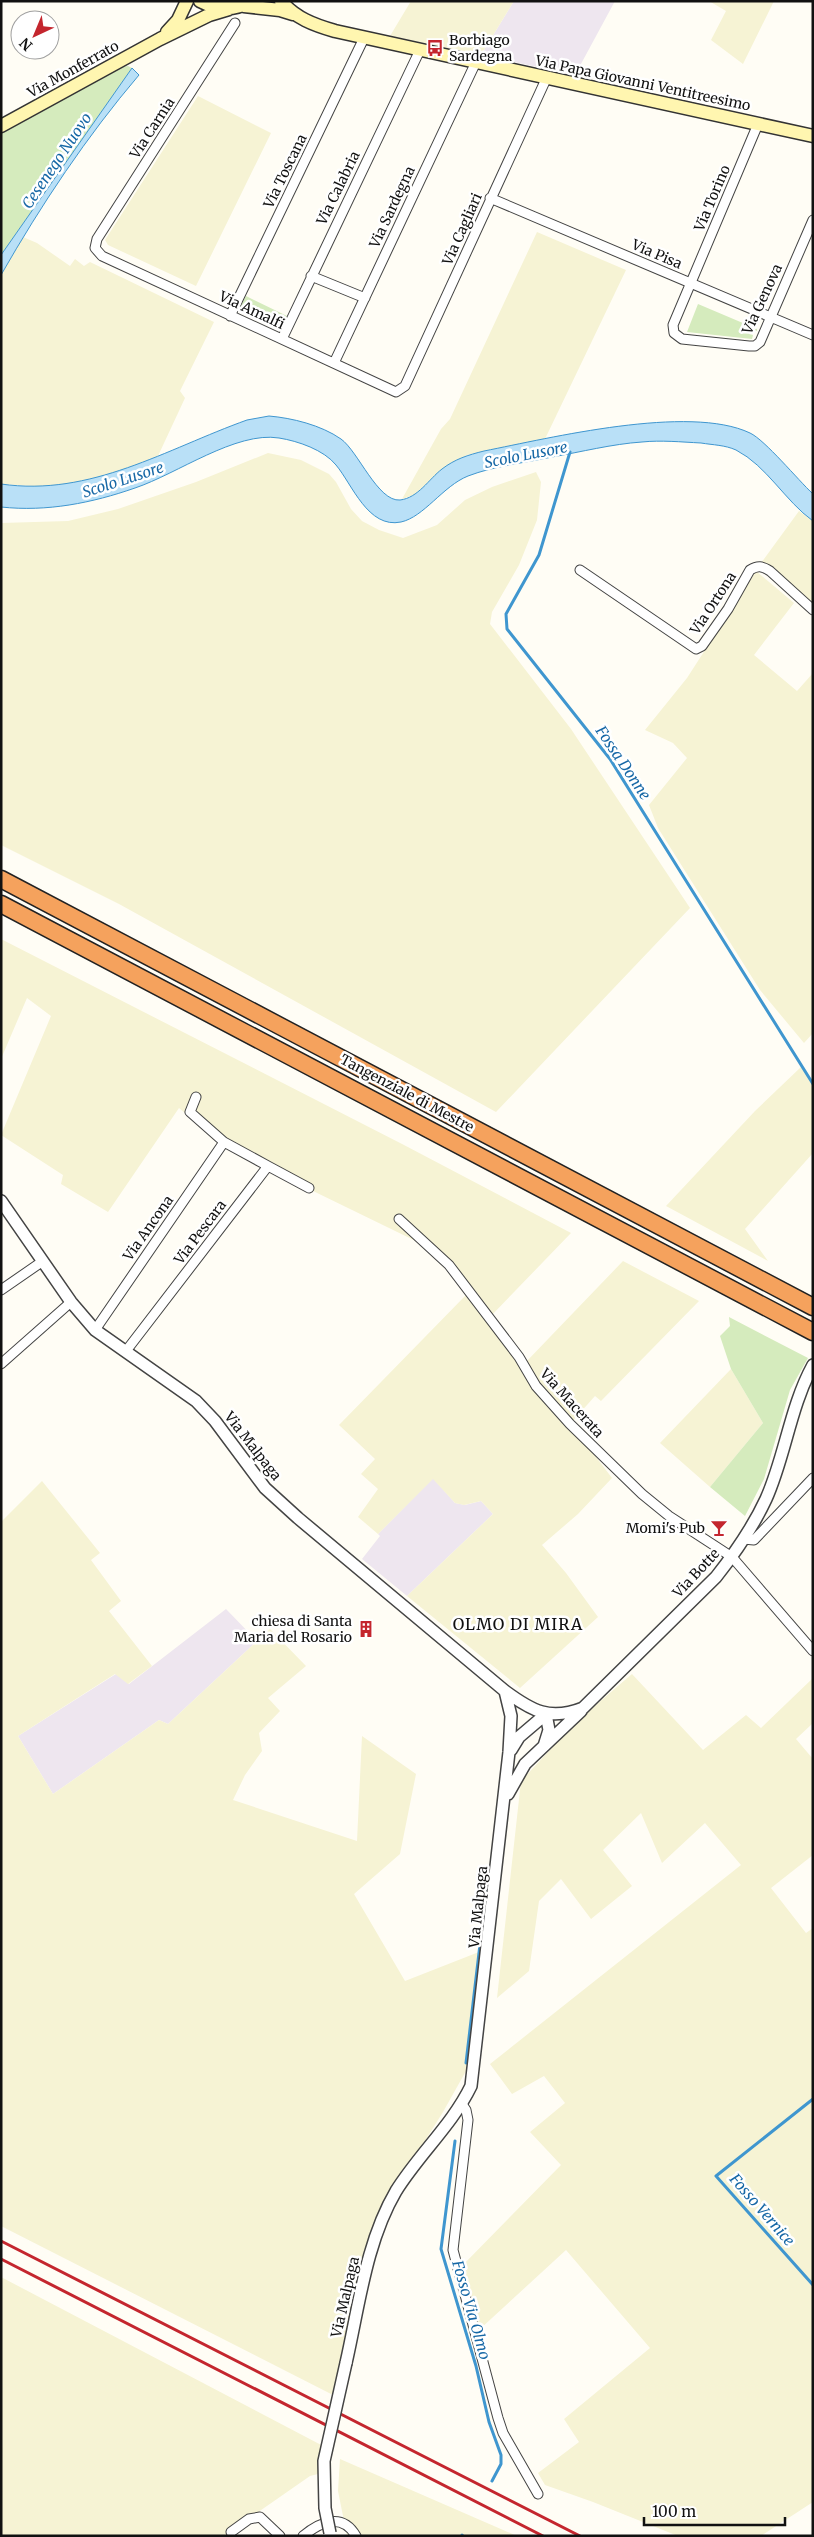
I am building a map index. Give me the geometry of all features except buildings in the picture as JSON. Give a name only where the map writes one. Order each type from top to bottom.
[{"type":"highway","name":"Tangenziale di Mestre","points":[[1,879],[813,1307]]},
{"type":"highway","name":"Tangenziale di Mestre","points":[[1,904],[813,1332]]},
{"type":"main road","name":"Via Monferrato","points":[[160,39],[178,20],[188,1]]},
{"type":"main road","points":[[200,1],[213,7],[228,9]]},
{"type":"main road","name":"Via Papa Giovanni Ventitreesimo","points":[[281,1],[294,14]]},
{"type":"main road","name":"Via Monferrato","points":[[1,126],[160,39],[209,15],[247,3]]},
{"type":"main road","name":"Via Papa Giovanni Ventitreesimo","points":[[247,3],[294,14],[320,27],[364,38],[758,124],[812,134]]},
{"type":"street","name":"Via Carnia","points":[[95,248],[97,239],[235,23]]},
{"type":"street","name":"Via Toscana","points":[[230,316],[364,38]]},
{"type":"street","name":"Via Calabria","points":[[282,339],[420,50]]},
{"type":"street","name":"Via Sardegna","points":[[334,364],[476,62]]},
{"type":"street","name":"Via Cagliari","points":[[401,391],[547,77]]},
{"type":"street","name":"Via Torino","points":[[691,283],[758,124]]},
{"type":"street","name":"Via Pisa","points":[[490,198],[813,335]]},
{"type":"street","name":"Via Genova","points":[[691,283],[673,325],[672,330],[677,336],[755,346],[760,342],[772,318],[813,220]]},
{"type":"street","name":"Via Amalfi","points":[[95,248],[102,256],[230,316],[390,390],[401,391]]},
{"type":"street","points":[[312,276],[364,298]]},
{"type":"street","name":"Via Ortona","points":[[580,570],[696,649],[702,646],[728,609],[750,570],[756,566],[764,567],[770,571],[813,610]]},
{"type":"street","points":[[196,1097],[190,1112],[224,1142],[309,1188]]},
{"type":"street","name":"Via Ancona","points":[[95,1330],[224,1142]]},
{"type":"street","name":"Via Pescara","points":[[126,1351],[268,1166]]},
{"type":"street","name":"Via Malpaga","points":[[1,1201],[71,1302],[95,1330],[196,1401],[215,1421],[266,1488],[279,1502],[505,1692],[532,1710],[546,1714]]},
{"type":"street","name":"Via Macerata","points":[[399,1219],[449,1265],[519,1357],[536,1386],[570,1424],[662,1510],[732,1557],[813,1651]]},
{"type":"street","points":[[1,1290],[42,1261]]},
{"type":"street","points":[[1,1364],[71,1302]]},
{"type":"street","name":"Via Botte","points":[[546,1714],[558,1715],[583,1708],[716,1577],[732,1557],[766,1499],[794,1410],[812,1367]]},
{"type":"street","points":[[744,1539],[754,1540],[813,1478]]},
{"type":"street","name":"Via Malpaga","points":[[330,2534],[325,2508],[324,2461],[374,2242],[382,2219],[406,2176],[462,2104],[472,2086],[505,1800],[511,1716],[505,1692]]},
{"type":"street","name":"Via Malpaga","points":[[505,1800],[518,1772],[583,1708]]},
{"type":"street","points":[[509,1752],[519,1737],[546,1714],[549,1730],[543,1747]]},
{"type":"street","points":[[462,2104],[466,2110],[468,2120],[454,2231],[455,2261],[498,2418],[503,2432],[538,2494]]},
{"type":"street","points":[[231,2532],[249,2519],[260,2517],[280,2536]]},
{"type":"street","points":[[303,2536],[318,2525],[333,2521],[345,2524],[356,2536]]},
{"type":"shaded area","points":[[411,1],[514,1],[481,55],[390,36]]},
{"type":"shaded area","points":[[514,1],[615,1],[575,75],[481,55]]},
{"type":"shaded area","points":[[709,1],[774,1],[743,64],[711,40],[726,11]]},
{"type":"shaded area","points":[[198,96],[271,133],[196,286],[108,245],[105,240]]},
{"type":"shaded area","points":[[537,232],[626,270],[545,439],[467,455],[444,468],[414,495],[402,499],[441,429],[450,419]]},
{"type":"shaded area","points":[[23,237],[37,243],[70,266],[75,259],[84,266],[90,262],[214,322],[180,391],[185,398],[158,456],[119,472],[77,483],[49,487],[1,484],[1,275]]},
{"type":"shaded area","points":[[268,453],[301,460],[329,474],[336,482],[351,509],[362,521],[379,530],[403,538],[437,525],[465,500],[492,487],[536,472],[541,482],[537,520],[519,565],[492,612],[490,624],[571,729],[690,908],[496,1112],[119,904],[1,845],[1,523],[68,521],[118,509],[196,482]]},
{"type":"shaded area","points":[[799,511],[813,521],[813,606],[761,563]]},
{"type":"shaded area","points":[[756,571],[794,603],[754,655],[797,691],[813,673],[813,1033],[804,1043],[760,990],[658,828],[649,805],[687,758],[673,743],[645,730],[687,678]]},
{"type":"shaded area","points":[[1,939],[404,1145],[571,1233],[490,1317],[426,1246],[227,1149],[179,1108],[108,1212],[61,1184],[63,1175],[1,1135],[51,1016],[27,998],[1,1059]]},
{"type":"shaded area","points":[[801,1067],[813,1082],[813,1153],[745,1229],[768,1261],[666,1206],[755,1111]]},
{"type":"shaded area","points":[[623,1261],[699,1301],[601,1401],[595,1396],[571,1423],[525,1363]]},
{"type":"shaded area","points":[[466,1295],[498,1334],[528,1380],[574,1428],[612,1478],[578,1514],[542,1545],[566,1573],[598,1617],[520,1688],[407,1596],[493,1514],[481,1501],[464,1505],[455,1503],[433,1479],[378,1534],[358,1517],[378,1489],[361,1474],[375,1459],[339,1425]]},
{"type":"shaded area","points":[[731,1369],[763,1423],[710,1487],[660,1443]]},
{"type":"shaded area","points":[[433,1478],[455,1503],[465,1505],[481,1501],[493,1514],[407,1596],[362,1559],[380,1536],[378,1534]]},
{"type":"shaded area","points":[[42,1481],[100,1553],[91,1560],[121,1601],[109,1611],[152,1666],[128,1684],[115,1674],[18,1736],[53,1794],[159,1720],[168,1724],[270,1629],[306,1666],[268,1698],[280,1711],[259,1733],[262,1751],[245,1775],[233,1800],[357,1841],[362,1736],[416,1774],[400,1854],[354,1894],[405,1981],[484,1950],[479,2008],[466,2071],[443,2112],[388,2200],[333,2395],[1,2226],[1,1522]]},
{"type":"shaded area","points":[[226,1609],[257,1641],[168,1724],[159,1720],[53,1794],[18,1736],[116,1674],[129,1684]]},
{"type":"shaded area","points":[[632,1674],[703,1750],[746,1715],[761,1728],[813,1678],[813,1723],[796,1739],[813,1759],[813,1855],[771,1888],[806,1933],[813,1928],[813,2502],[761,2536],[678,2536],[545,2485],[538,2473],[579,2442],[564,2419],[650,2348],[566,2250],[480,2329],[460,2268],[561,2165],[530,2132],[565,2103],[544,2076],[512,2094],[490,2064],[741,1865],[705,1823],[662,1863],[641,1813],[603,1850],[632,1886],[591,1919],[561,1879],[539,1901],[529,1971],[497,1998],[521,1781],[576,1722]]},
{"type":"shaded area","points":[[1,2277],[325,2447],[322,2473],[310,2476],[224,2536],[1,2536]]},
{"type":"shaded area","points":[[340,2459],[517,2536],[347,2536],[338,2491]]},
{"type":"green space","points":[[128,66],[132,68],[1,255],[1,133],[114,68]]},
{"type":"green space","points":[[246,296],[287,316],[282,327],[278,329],[241,312],[240,307]]},
{"type":"green space","points":[[698,304],[757,329],[757,331],[751,329],[749,334],[753,335],[752,339],[687,332]]},
{"type":"green space","points":[[729,1317],[808,1358],[790,1390],[764,1479],[745,1516],[710,1487],[763,1423],[731,1369],[720,1336],[730,1326]]},
{"type":"water","points":[[132,68],[139,75],[83,147],[32,223],[1,275],[1,255]]},
{"type":"water","name":"Scolo Lusore","points":[[269,416],[306,423],[325,430],[341,439],[348,445],[376,485],[392,498],[400,500],[406,499],[418,492],[437,473],[452,463],[484,451],[619,426],[692,422],[724,425],[750,433],[756,437],[813,494],[813,521],[794,504],[767,474],[736,450],[701,443],[664,441],[608,446],[509,465],[468,476],[450,487],[418,514],[401,522],[389,522],[379,519],[370,512],[336,465],[325,455],[294,441],[279,438],[244,441],[207,455],[151,482],[86,502],[35,508],[1,507],[1,484],[34,486],[66,484],[97,477],[127,468],[247,420]]},
{"type":"waterway","name":"Fossa Donne","points":[[570,452],[539,555],[506,614],[507,629],[610,759],[813,1084]]},
{"type":"waterway","name":"Fosso Via Olmo","points":[[466,2063],[487,1885]]},
{"type":"waterway","name":"Fosso Vernice","points":[[813,2099],[716,2176],[813,2285]]},
{"type":"waterway","name":"Fosso Via Olmo","points":[[455,2141],[441,2249],[476,2366],[489,2422],[501,2455],[501,2464],[492,2481]]},
{"type":"railway","points":[[1,2241],[580,2536]]},
{"type":"railway","points":[[1,2259],[543,2536]]},
{"type":"place","name":"Borbiago Sardegna","points":[[435,48]]},
{"type":"place","name":"Momi's Pub","points":[[719,1528]]},
{"type":"place","name":"chiesa di Santa Maria del Rosario","points":[[366,1629]]},
{"type":"district","name":"OLMO DI MIRA","points":[[518,1624]]},
{"type":"water label","name":"Cesenego Nuovo","points":[[57,161]]}]
